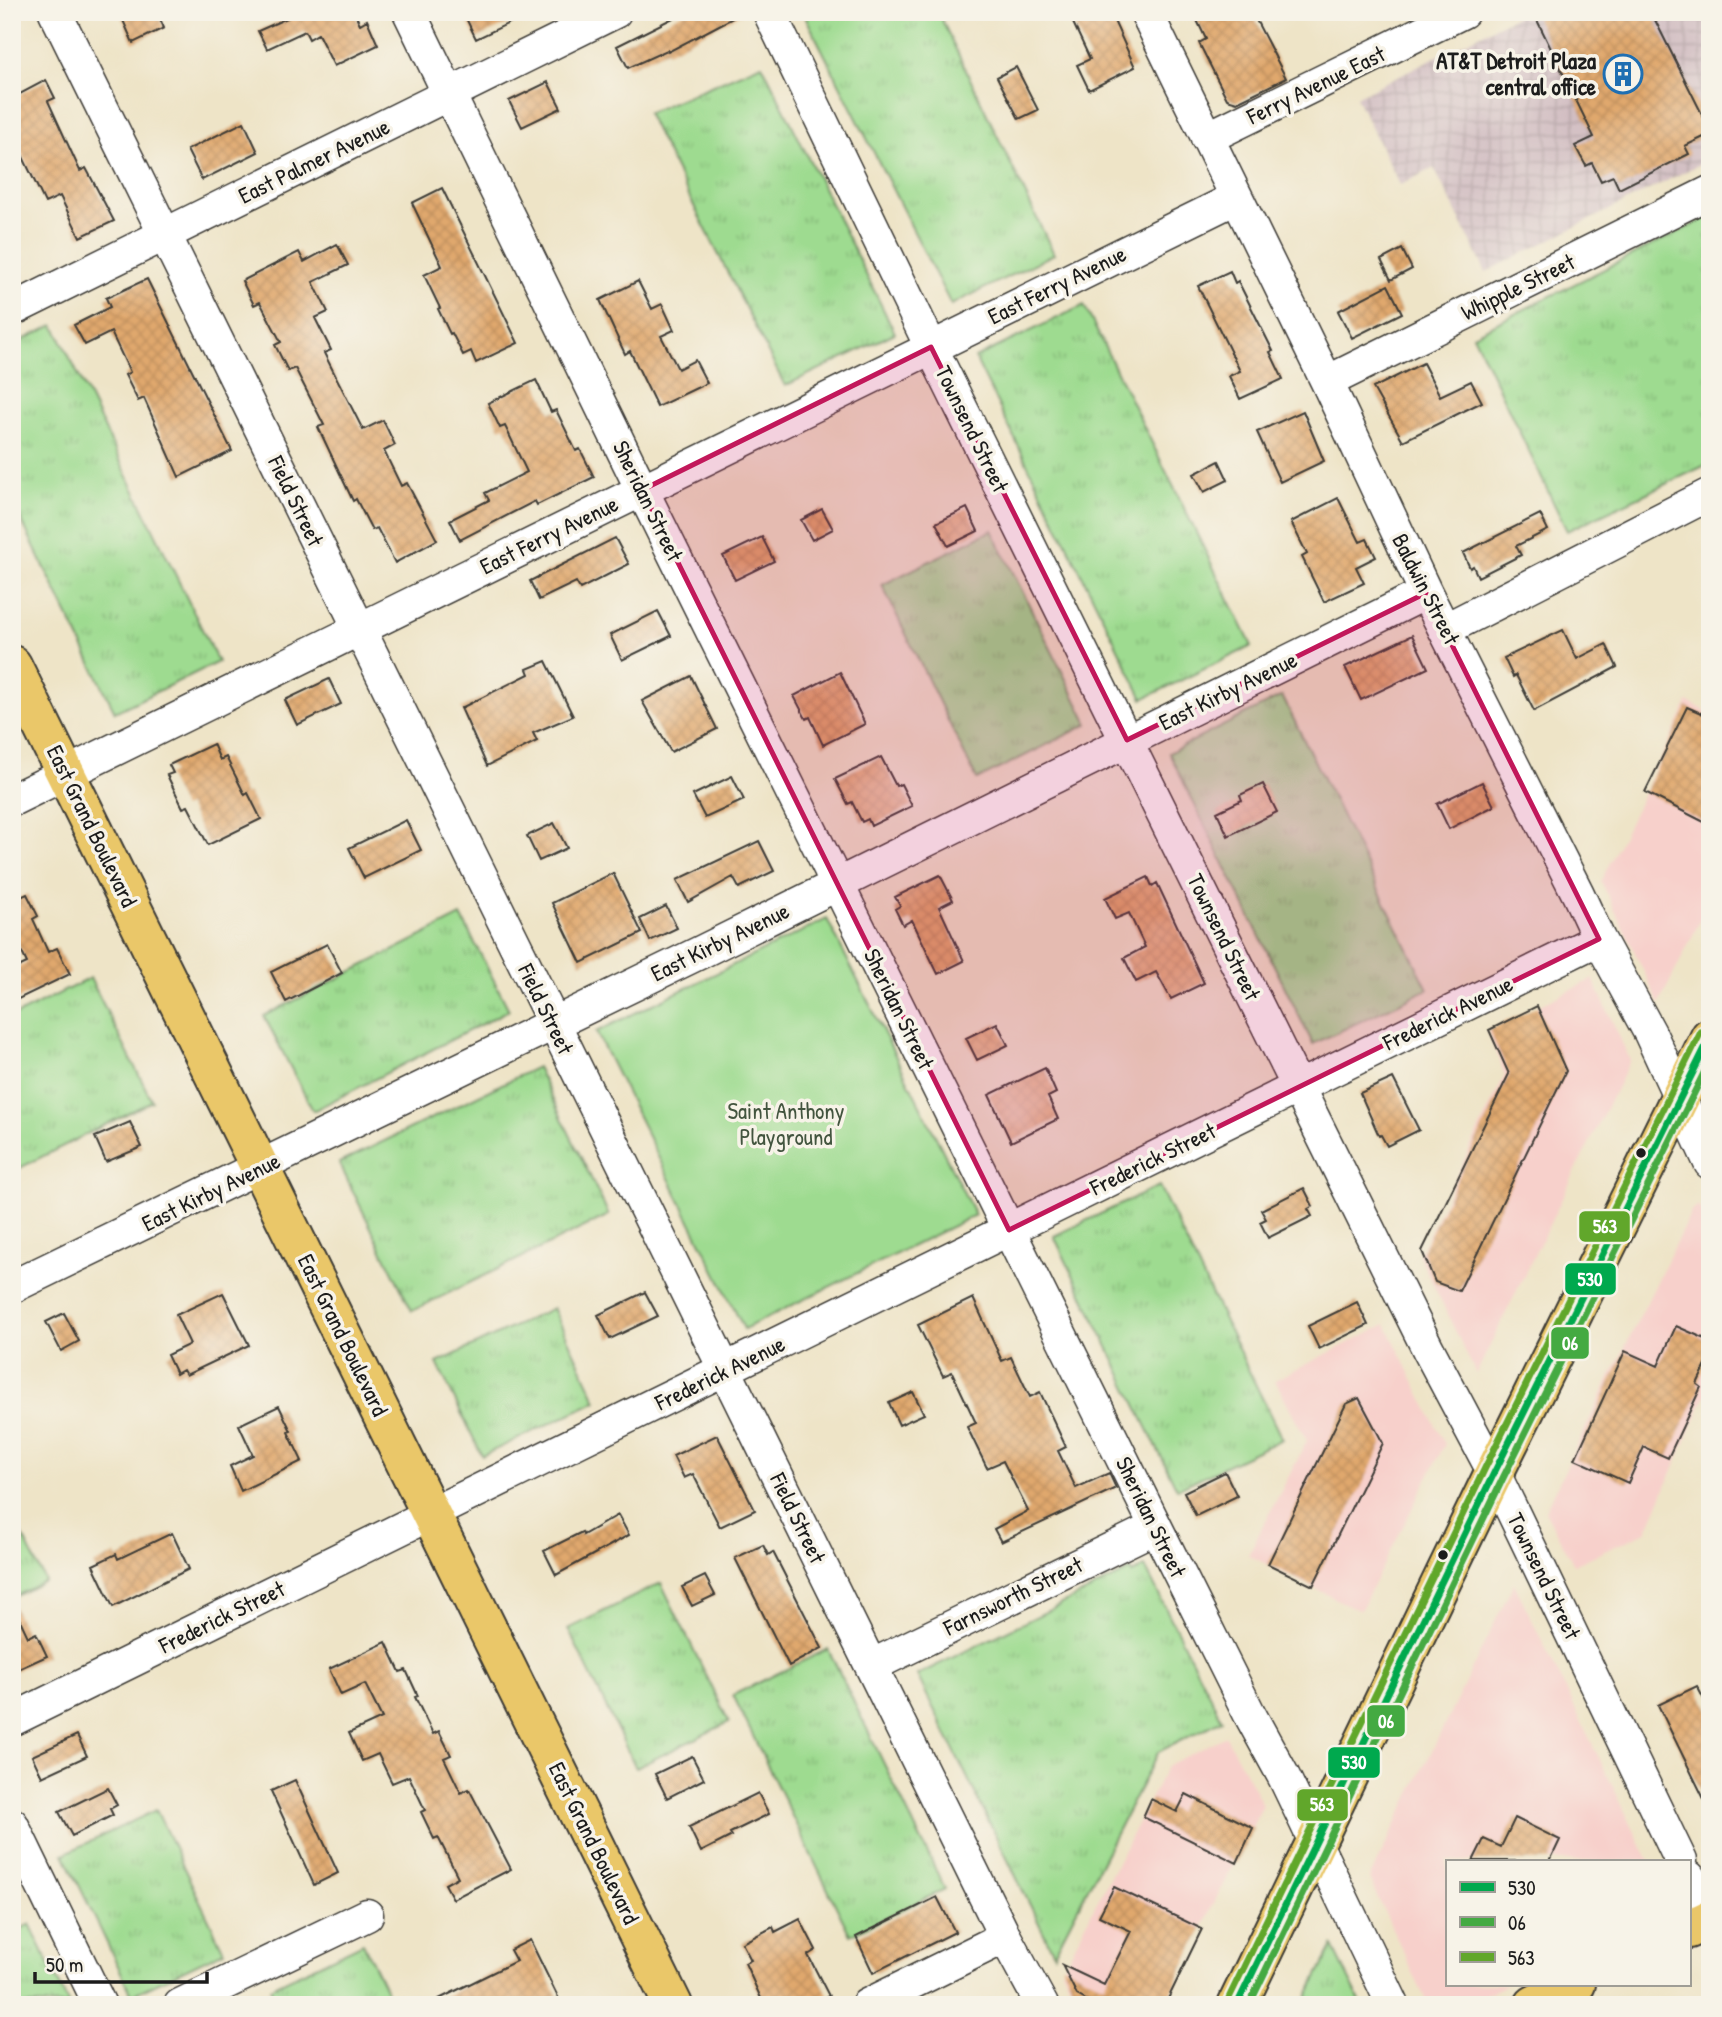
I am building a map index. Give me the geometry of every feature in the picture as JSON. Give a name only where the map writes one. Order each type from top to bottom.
[{"type":"main road","name":"East Grand Boulevard","points":[[12,666],[673,2005]]},
{"type":"main road","points":[[1237,2005],[1494,1473],[1710,1037]]},
{"type":"main road","points":[[1690,1929],[1710,1920]]},
{"type":"main road","points":[[1534,2005],[1572,1986]]},
{"type":"street","name":"Field Street","points":[[55,12],[1005,1937],[1042,2005]]},
{"type":"street","name":"Sheridan Street","points":[[409,12],[642,490],[1156,1527],[1284,1777],[1393,2005]]},
{"type":"street","name":"East Palmer Avenue","points":[[12,310],[615,12]]},
{"type":"street","name":"Townsend Street","points":[[769,12],[1428,1349],[1494,1473],[1681,1860]]},
{"type":"street","name":"Baldwin Street","points":[[1146,12],[1327,382],[1426,593],[1598,939],[1650,1033],[1710,1163]]},
{"type":"street","name":"Ferry Avenue East","points":[[1207,138],[1463,12]]},
{"type":"street","name":"Whipple Street","points":[[1327,382],[1710,192]]},
{"type":"street","name":"East Ferry Avenue","points":[[12,800],[1236,198]]},
{"type":"street","points":[[1446,629],[1710,494]]},
{"type":"street","name":"East Kirby Avenue","points":[[12,1287],[261,1168],[1426,593]]},
{"type":"street","name":"Frederick Avenue","points":[[1298,1087],[1598,939]]},
{"type":"street","name":"Frederick Street","points":[[1009,1230],[1298,1087]]},
{"type":"street","name":"Frederick Avenue","points":[[432,1514],[1009,1230]]},
{"type":"street","name":"Frederick Street","points":[[12,1720],[432,1514]]},
{"type":"street","name":"Farnsworth Street","points":[[871,1666],[1156,1527]]},
{"type":"street","points":[[12,1824],[100,2005]]},
{"type":"street","points":[[1690,1879],[1710,1920]]},
{"type":"street","points":[[180,2005],[367,1915]]},
{"type":"street","points":[[867,2005],[1005,1937]]},
{"type":"highlighted area","points":[[931,347],[1127,740],[1426,593],[1599,939],[1009,1230],[642,490]]},
{"type":"shaded area","points":[[1525,12],[1710,12],[1710,159],[1486,272],[1434,168],[1400,185],[1356,97]]},
{"type":"shaded area","points":[[1688,702],[1710,713],[1710,900],[1659,1004],[1601,881]]},
{"type":"shaded area","points":[[1593,979],[1630,1060],[1476,1374],[1419,1255],[1505,1075],[1487,1031]]},
{"type":"shaded area","points":[[1699,1206],[1710,1228],[1710,1385],[1646,1532],[1574,1565],[1545,1511],[1692,1210]]},
{"type":"shaded area","points":[[1386,1324],[1445,1444],[1360,1611],[1248,1555],[1307,1441],[1275,1380]]},
{"type":"shaded area","points":[[1514,1583],[1649,1860],[1446,1860],[1446,1986],[1504,1986],[1464,2005],[1428,2005],[1369,1879]]},
{"type":"shaded area","points":[[1226,1736],[1263,1805],[1163,2005],[1080,2005],[1062,1970],[1167,1766]]},
{"type":"green space","points":[[803,12],[938,12],[1054,254],[951,305]]},
{"type":"green space","points":[[762,64],[895,333],[785,386],[647,113]]},
{"type":"green space","points":[[1710,216],[1710,463],[1567,531],[1473,335]]},
{"type":"green space","points":[[1084,305],[1252,646],[1143,699],[975,358]]},
{"type":"green space","points":[[54,325],[218,662],[115,712],[12,501],[12,345]]},
{"type":"green space","points":[[992,530],[1088,724],[977,780],[882,585]]},
{"type":"green space","points":[[1282,696],[1428,989],[1313,1044],[1169,753]]},
{"type":"green space","points":[[461,916],[509,1010],[313,1111],[264,1016]]},
{"type":"green space","name":"Saint Anthony Playground","points":[[827,919],[975,1215],[744,1329],[596,1032]]},
{"type":"green space","points":[[90,978],[152,1101],[18,1169],[12,1156],[12,1017]]},
{"type":"green space","points":[[537,1067],[609,1215],[412,1311],[339,1163]]},
{"type":"green space","points":[[1159,1186],[1282,1439],[1177,1489],[1054,1236]]},
{"type":"green space","points":[[553,1308],[597,1401],[482,1456],[437,1363]]},
{"type":"green space","points":[[12,1514],[45,1581],[12,1598]]},
{"type":"green space","points":[[1145,1567],[1222,1720],[1158,1752],[1054,1954],[917,1675],[1131,1570],[1132,1573]]},
{"type":"green space","points":[[661,1583],[729,1722],[636,1768],[568,1629]]},
{"type":"green space","points":[[828,1649],[945,1889],[850,1935],[733,1695]]},
{"type":"green space","points":[[156,1810],[224,1951],[132,1995],[64,1854]]},
{"type":"green space","points":[[30,1924],[69,2005],[12,2005],[12,1933]]},
{"type":"green space","points":[[363,1943],[393,2005],[278,2005],[270,1988]]},
{"type":"green space","points":[[1333,1946],[1362,2005],[1303,2005]]},
{"type":"building","points":[[134,12],[157,12],[164,28],[133,43],[122,18]]},
{"type":"building","points":[[295,12],[354,12],[360,24],[367,20],[378,45],[334,66],[318,34],[309,39],[305,31],[267,49],[258,31],[296,14]]},
{"type":"building","points":[[463,12],[532,12],[476,39]]},
{"type":"building","points":[[685,12],[744,12],[668,52],[667,50],[628,68],[617,46]]},
{"type":"building","points":[[1068,12],[1110,12],[1135,67],[1089,90],[1077,65],[1090,59]]},
{"type":"building","points":[[1193,12],[1241,12],[1245,20],[1254,16],[1286,78],[1237,102],[1227,99],[1199,43],[1206,39]]},
{"type":"building","name":"AT&T Detroit Plaza central office","points":[[1548,12],[1651,12],[1710,134],[1685,146],[1689,154],[1619,189],[1613,176],[1601,181],[1592,163],[1586,166],[1575,146],[1594,137],[1536,18]]},
{"type":"building","points":[[1016,67],[1038,110],[1019,119],[997,77]]},
{"type":"building","points":[[46,80],[55,98],[48,101],[80,171],[86,168],[114,221],[80,237],[60,196],[45,203],[12,134],[12,98]]},
{"type":"building","points":[[548,82],[561,108],[522,127],[509,101]]},
{"type":"building","points":[[244,122],[258,152],[202,180],[187,150]]},
{"type":"building","points":[[442,188],[518,343],[476,363],[471,351],[463,355],[452,333],[450,334],[424,275],[442,266],[412,203]]},
{"type":"building","points":[[337,244],[348,265],[313,282],[328,312],[315,318],[331,350],[324,353],[363,430],[383,420],[395,445],[384,451],[401,486],[407,483],[437,540],[395,563],[377,528],[372,530],[356,499],[353,501],[318,427],[324,425],[295,368],[288,371],[275,345],[281,342],[260,302],[254,305],[242,281],[299,252],[304,262]]},
{"type":"building","points":[[1402,249],[1412,269],[1391,280],[1381,260]]},
{"type":"building","points":[[1230,271],[1235,283],[1238,281],[1273,351],[1270,352],[1283,379],[1240,399],[1229,376],[1240,371],[1198,286]]},
{"type":"building","points":[[147,279],[232,451],[179,477],[144,398],[138,401],[125,375],[130,372],[111,332],[85,345],[74,325],[110,307],[106,298]]},
{"type":"building","points":[[638,281],[652,309],[662,304],[674,330],[661,336],[678,369],[695,360],[707,383],[657,407],[630,351],[625,354],[600,300]]},
{"type":"building","points":[[1388,285],[1402,313],[1352,338],[1338,311]]},
{"type":"building","points":[[1423,363],[1440,396],[1471,381],[1482,402],[1403,441],[1373,388]]},
{"type":"building","points":[[536,380],[551,412],[556,410],[576,451],[580,449],[594,477],[537,505],[535,501],[460,540],[450,520],[489,500],[485,493],[527,472],[505,426],[500,428],[488,403]]},
{"type":"building","points":[[1303,411],[1324,461],[1280,482],[1257,432]]},
{"type":"building","points":[[1219,461],[1228,480],[1204,492],[1194,474]]},
{"type":"building","points":[[1338,498],[1360,542],[1367,539],[1376,557],[1356,567],[1364,583],[1324,602],[1302,557],[1307,554],[1291,522]]},
{"type":"building","points":[[967,508],[978,531],[948,546],[936,523]]},
{"type":"building","points":[[822,509],[833,529],[812,540],[801,520]]},
{"type":"building","points":[[1540,514],[1548,530],[1516,546],[1521,555],[1478,577],[1473,566],[1470,568],[1463,553]]},
{"type":"building","points":[[762,537],[774,561],[735,580],[723,556]]},
{"type":"building","points":[[615,538],[629,564],[580,589],[576,582],[539,600],[530,581]]},
{"type":"building","points":[[658,611],[671,636],[622,660],[610,635]]},
{"type":"building","points":[[1563,630],[1577,659],[1606,644],[1617,667],[1534,711],[1504,658]]},
{"type":"building","points":[[1412,635],[1428,668],[1361,700],[1345,667]]},
{"type":"building","points":[[546,661],[573,716],[533,733],[537,741],[487,766],[461,708],[529,674],[527,669]]},
{"type":"building","points":[[840,672],[865,724],[823,745],[810,717],[806,719],[794,696]]},
{"type":"building","points":[[691,676],[717,729],[671,752],[642,701]]},
{"type":"building","points":[[329,679],[341,704],[297,725],[285,700]]},
{"type":"building","points":[[1687,707],[1710,717],[1710,825],[1645,792]]},
{"type":"building","points":[[213,744],[220,760],[226,757],[245,795],[248,793],[261,819],[208,845],[188,806],[183,808],[167,775],[173,773],[169,765]]},
{"type":"building","points":[[881,757],[896,786],[901,784],[912,806],[871,826],[868,819],[862,822],[852,802],[848,804],[835,779]]},
{"type":"building","points":[[732,776],[744,800],[705,818],[693,795]]},
{"type":"building","points":[[1482,782],[1494,806],[1449,829],[1437,804]]},
{"type":"building","points":[[1263,784],[1277,812],[1228,836],[1217,812],[1242,800],[1240,795]]},
{"type":"building","points":[[406,820],[421,850],[364,878],[349,848]]},
{"type":"building","points":[[554,823],[567,848],[539,861],[527,836]]},
{"type":"building","points":[[759,841],[774,871],[739,888],[733,877],[688,902],[677,880]]},
{"type":"building","points":[[613,873],[642,933],[581,963],[552,903]]},
{"type":"building","points":[[940,875],[953,900],[939,907],[964,961],[938,974],[912,920],[903,925],[895,909],[900,906],[895,897]]},
{"type":"building","points":[[1148,877],[1152,886],[1157,883],[1204,983],[1171,999],[1156,972],[1136,982],[1124,958],[1145,947],[1129,913],[1115,919],[1105,898]]},
{"type":"building","points":[[27,894],[38,916],[33,919],[48,952],[57,948],[70,974],[12,1002],[12,970],[27,963],[12,932],[12,901]]},
{"type":"building","points":[[666,906],[677,928],[650,941],[640,919]]},
{"type":"building","points":[[327,944],[342,973],[286,1002],[271,972]]},
{"type":"building","points":[[1537,1006],[1566,1071],[1459,1291],[1435,1282],[1422,1251],[1509,1074],[1489,1030]]},
{"type":"building","points":[[997,1023],[1008,1045],[977,1060],[966,1038]]},
{"type":"building","points":[[1045,1068],[1056,1093],[1048,1097],[1058,1119],[1011,1142],[989,1095]]},
{"type":"building","points":[[1393,1078],[1419,1130],[1387,1146],[1381,1135],[1379,1136],[1360,1093]]},
{"type":"building","points":[[130,1122],[142,1147],[106,1162],[95,1137]]},
{"type":"building","points":[[1304,1188],[1313,1206],[1308,1209],[1312,1216],[1268,1238],[1260,1222],[1266,1219],[1261,1210]]},
{"type":"building","points":[[645,1292],[658,1316],[610,1339],[598,1315]]},
{"type":"building","points":[[223,1293],[249,1345],[186,1375],[183,1370],[176,1374],[167,1355],[190,1344],[176,1315]]},
{"type":"building","points":[[973,1298],[1002,1361],[1011,1357],[1030,1397],[1040,1392],[1066,1447],[1058,1451],[1076,1488],[1109,1473],[1116,1488],[1001,1542],[994,1529],[1028,1511],[1003,1461],[987,1468],[967,1427],[976,1423],[952,1372],[943,1376],[918,1325]]},
{"type":"building","points":[[1357,1302],[1368,1325],[1319,1349],[1308,1326]]},
{"type":"building","points":[[64,1313],[79,1341],[61,1351],[46,1322]]},
{"type":"building","points":[[1676,1326],[1710,1341],[1710,1357],[1697,1384],[1701,1387],[1668,1458],[1644,1447],[1628,1483],[1575,1459],[1625,1351],[1658,1366]]},
{"type":"building","points":[[913,1392],[924,1414],[899,1425],[889,1403]]},
{"type":"building","points":[[1359,1398],[1383,1443],[1313,1586],[1268,1564],[1346,1404]]},
{"type":"building","points":[[279,1406],[302,1461],[241,1491],[230,1466],[253,1455],[239,1425]]},
{"type":"building","points":[[717,1435],[755,1510],[720,1527],[693,1474],[684,1478],[673,1456]]},
{"type":"building","points":[[1225,1472],[1237,1496],[1196,1516],[1184,1492]]},
{"type":"building","points":[[618,1515],[629,1535],[556,1575],[544,1551],[582,1532],[583,1535]]},
{"type":"building","points":[[172,1533],[189,1569],[113,1607],[93,1565],[116,1554],[118,1559]]},
{"type":"building","points":[[763,1545],[768,1555],[773,1552],[822,1648],[789,1666],[735,1558]]},
{"type":"building","points":[[705,1576],[715,1595],[692,1606],[682,1587]]},
{"type":"building","points":[[12,1603],[28,1637],[36,1633],[47,1656],[12,1672]]},
{"type":"building","points":[[386,1642],[400,1672],[406,1670],[418,1696],[415,1697],[433,1734],[439,1731],[451,1755],[444,1758],[461,1793],[469,1789],[511,1869],[453,1899],[445,1884],[458,1877],[438,1837],[434,1839],[421,1812],[425,1810],[409,1776],[392,1783],[378,1754],[362,1761],[349,1733],[382,1718],[365,1684],[341,1695],[329,1669]]},
{"type":"building","points":[[1697,1686],[1710,1711],[1710,1811],[1658,1705]]},
{"type":"building","points":[[77,1735],[87,1756],[42,1777],[32,1756]]},
{"type":"building","points":[[692,1756],[704,1779],[667,1798],[655,1774]]},
{"type":"building","points":[[295,1780],[338,1873],[314,1885],[271,1791]]},
{"type":"building","points":[[108,1788],[117,1805],[110,1809],[113,1815],[72,1836],[59,1812]]},
{"type":"building","points":[[758,1793],[769,1814],[730,1833],[732,1836],[701,1852],[689,1827]]},
{"type":"building","points":[[1186,1794],[1253,1828],[1237,1863],[1143,1817],[1151,1799],[1177,1812]]},
{"type":"building","points":[[1515,1818],[1560,1840],[1550,1860],[1474,1860],[1484,1839],[1501,1847]]},
{"type":"building","points":[[1114,1887],[1202,1929],[1165,2005],[1095,2005],[1077,1995],[1062,1965],[1104,1985],[1131,1931],[1099,1916]]},
{"type":"building","points":[[937,1897],[955,1932],[873,1973],[856,1937]]},
{"type":"building","points":[[800,1919],[816,1950],[808,1955],[829,1996],[812,2005],[764,2005],[745,1963],[751,1960],[742,1943],[773,1927],[775,1932]]},
{"type":"building","points":[[530,1940],[559,1999],[547,2005],[427,2005],[516,1961],[510,1950]]},
{"type":"transit line","name":"563","points":[[1228,2000],[1485,1468],[1701,1032]]},
{"type":"transit line","name":"530","points":[[1237,2005],[1494,1473],[1710,1038]]},
{"type":"transit line","name":"06","points":[[1249,2005],[1503,1478],[1710,1061]]},
{"type":"place","name":"AT&T Detroit Plaza central office","points":[[1623,74]]}]
